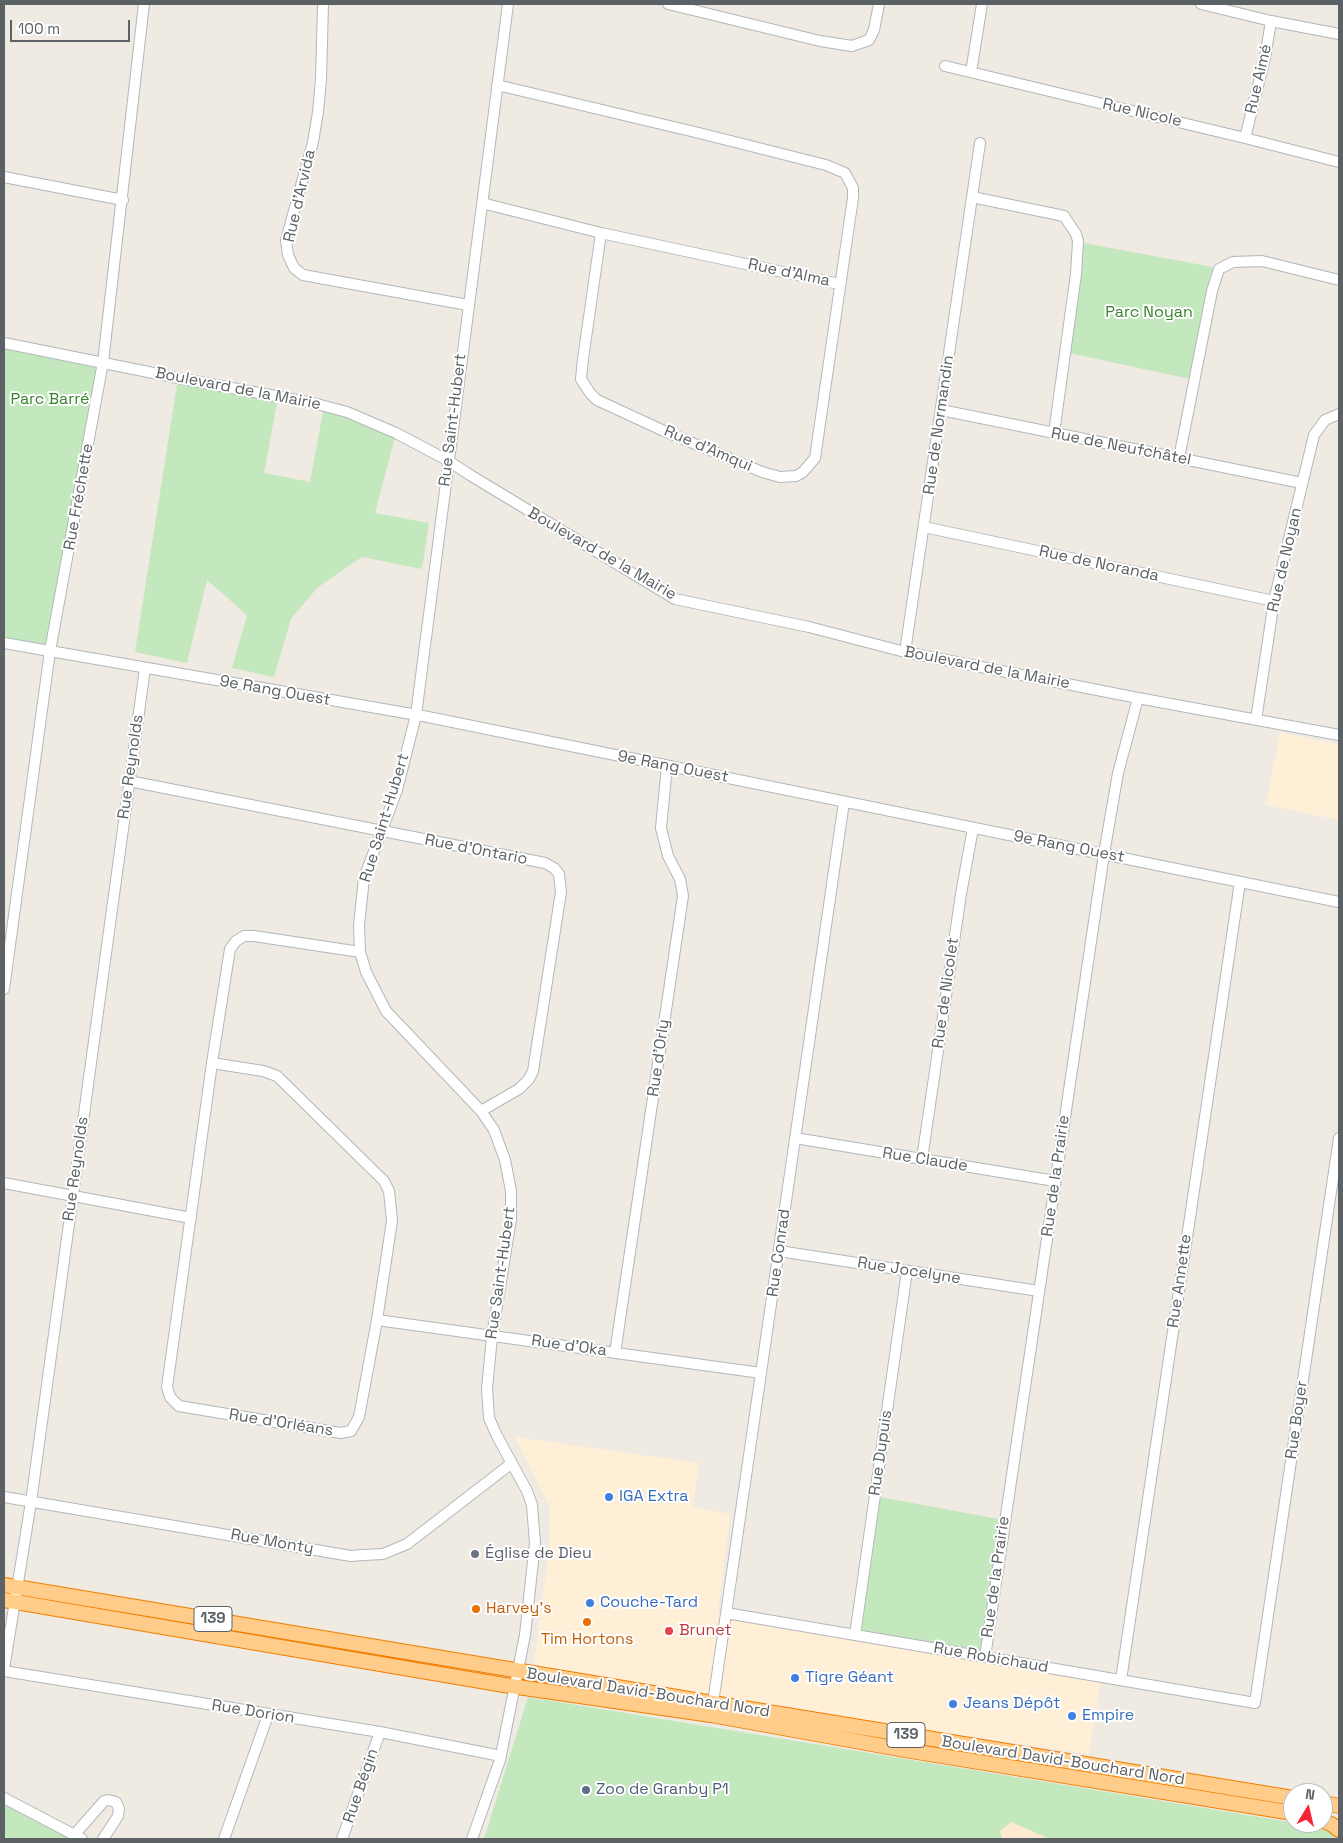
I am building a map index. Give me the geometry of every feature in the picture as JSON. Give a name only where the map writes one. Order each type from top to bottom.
[{"type":"highway","name":"Boulevard David-Bouchard Nord","points":[[4,1584],[713,1704],[1283,1796]]},
{"type":"highway","name":"Boulevard David-Bouchard Nord","points":[[10,1601],[516,1686],[711,1715],[915,1751],[1283,1810]]},
{"type":"street","name":"Rue Fréchette","points":[[4,988],[50,652],[104,362],[144,4]]},
{"type":"street","name":"Rue d'Arvida","points":[[323,4],[318,112],[313,142],[286,240],[288,255],[294,268],[303,275],[468,305]]},
{"type":"street","name":"Rue Saint-Hubert","points":[[472,1839],[501,1756],[516,1686],[532,1578],[535,1543],[532,1505],[527,1491],[489,1418],[487,1388],[492,1337],[511,1219],[511,1191],[505,1160],[494,1130],[481,1111],[386,1011],[366,972],[360,952],[359,925],[364,878],[397,790],[416,715],[438,547],[447,460],[508,4]]},
{"type":"street","points":[[668,4],[820,41],[852,46],[869,40],[874,30],[880,4]]},
{"type":"street","points":[[971,72],[982,4]]},
{"type":"street","points":[[1201,4],[1271,21],[1339,34]]},
{"type":"street","name":"Rue Aimé","points":[[1245,138],[1265,58],[1271,21]]},
{"type":"street","name":"Rue Nicole","points":[[945,66],[1339,162]]},
{"type":"street","name":"Rue d'Alma","points":[[482,203],[601,233],[839,284],[853,198],[853,188],[845,173],[826,165],[497,85]]},
{"type":"street","name":"Rue de Normandin","points":[[905,652],[980,143]]},
{"type":"street","points":[[4,177],[123,200]]},
{"type":"street","points":[[972,197],[1064,216],[1076,234],[1078,242],[1076,274],[1054,433]]},
{"type":"street","name":"Rue d'Amqui","points":[[601,233],[583,359],[582,378],[590,393],[597,400],[664,430],[762,472],[780,477],[796,476],[803,472],[815,458],[839,284]]},
{"type":"street","points":[[1179,458],[1212,291],[1219,269],[1233,262],[1262,261],[1339,280]]},
{"type":"street","name":"Boulevard de la Mairie","points":[[4,343],[313,403],[348,412],[396,433],[447,460],[675,599],[809,627],[905,652],[1339,735]]},
{"type":"street","name":"Rue de Neufchâtel","points":[[941,410],[1302,483]]},
{"type":"street","name":"Rue de Noyan","points":[[1256,720],[1274,601],[1314,435],[1325,420],[1339,414]]},
{"type":"street","name":"Rue de Noranda","points":[[924,527],[1274,601]]},
{"type":"street","name":"9e Rang Ouest","points":[[4,643],[416,715],[1339,902]]},
{"type":"street","name":"Rue Reynolds","points":[[4,1670],[10,1601],[18,1587],[31,1502],[145,668]]},
{"type":"street","name":"Rue de la Prairie","points":[[984,1657],[1104,854],[1118,772],[1138,698]]},
{"type":"street","name":"Rue d'Orly","points":[[615,1353],[683,896],[680,879],[668,856],[662,828],[667,766]]},
{"type":"street","name":"Rue d'Ontario","points":[[129,781],[545,863],[554,868],[559,874],[561,892],[533,1071],[529,1079],[519,1089],[481,1111]]},
{"type":"street","name":"Rue Conrad","points":[[713,1704],[844,802]]},
{"type":"street","name":"Rue de Nicolet","points":[[922,1159],[961,894],[973,828]]},
{"type":"street","name":"Rue Annette","points":[[1120,1680],[1240,882]]},
{"type":"street","name":"Rue d'Orléans","points":[[212,1063],[263,1071],[277,1076],[384,1180],[389,1191],[392,1221],[377,1320],[359,1417],[351,1431],[342,1433],[179,1406],[170,1397],[167,1387],[212,1063],[230,949],[236,941],[244,936],[254,936],[360,952]]},
{"type":"street","name":"Rue Claude","points":[[795,1138],[1055,1181]]},
{"type":"street","name":"Rue Boyer","points":[[1255,1703],[1339,1138]]},
{"type":"street","points":[[4,1184],[191,1218]]},
{"type":"street","name":"Rue Jocelyne","points":[[779,1251],[1039,1291]]},
{"type":"street","name":"Rue Dupuis","points":[[855,1635],[907,1271]]},
{"type":"street","name":"Rue d'Oka","points":[[377,1320],[761,1373]]},
{"type":"street","name":"Rue Monty","points":[[4,1497],[351,1556],[373,1555],[383,1554],[407,1544],[512,1463]]},
{"type":"street","name":"Rue Robichaud","points":[[726,1612],[1255,1703]]},
{"type":"street","name":"Rue Dorion","points":[[4,1670],[380,1732],[501,1756]]},
{"type":"street","points":[[224,1839],[268,1715]]},
{"type":"street","name":"Rue Bégin","points":[[342,1839],[380,1732]]},
{"type":"street","points":[[4,1798],[78,1837],[104,1800],[116,1802],[119,1809],[118,1816],[103,1839]]},
{"type":"shaded area","points":[[1280,732],[1339,745],[1339,820],[1266,805]]},
{"type":"shaded area","points":[[515,1437],[699,1463],[693,1507],[730,1514],[718,1614],[1101,1681],[1089,1754],[533,1672],[549,1550],[549,1506]]},
{"type":"green space","name":"Parc Noyan","points":[[1084,243],[1218,268],[1195,380],[1064,352]]},
{"type":"green space","name":"Parc Barré","points":[[4,343],[103,362],[50,651],[4,639]]},
{"type":"green space","points":[[178,378],[278,397],[264,473],[310,482],[324,406],[396,433],[375,513],[429,523],[422,569],[362,557],[318,587],[291,619],[274,677],[232,668],[247,615],[207,580],[187,663],[135,652]]},
{"type":"green space","points":[[875,1496],[1009,1521],[990,1655],[855,1630]]},
{"type":"green space","points":[[528,1697],[1283,1821],[1283,1833],[1331,1833],[1337,1839],[484,1839]]},
{"type":"green space","points":[[4,1799],[76,1839],[4,1839]]},
{"type":"sand","points":[[1011,1822],[1050,1839],[1002,1839],[1000,1831]]},
{"type":"place","name":"IGA Extra","points":[[609,1497]]},
{"type":"place","name":"Église de Dieu","points":[[475,1554]]},
{"type":"place","name":"Couche-Tard","points":[[590,1603]]},
{"type":"place","name":"Harvey's","points":[[476,1609]]},
{"type":"place","name":"Tim Hortons","points":[[587,1622]]},
{"type":"place","name":"Brunet","points":[[669,1631]]},
{"type":"place","name":"Tigre Géant","points":[[795,1678]]},
{"type":"place","name":"Jeans Dépôt","points":[[953,1704]]},
{"type":"place","name":"Empire","points":[[1072,1716]]},
{"type":"place","name":"Zoo de Granby P1","points":[[586,1790]]}]
